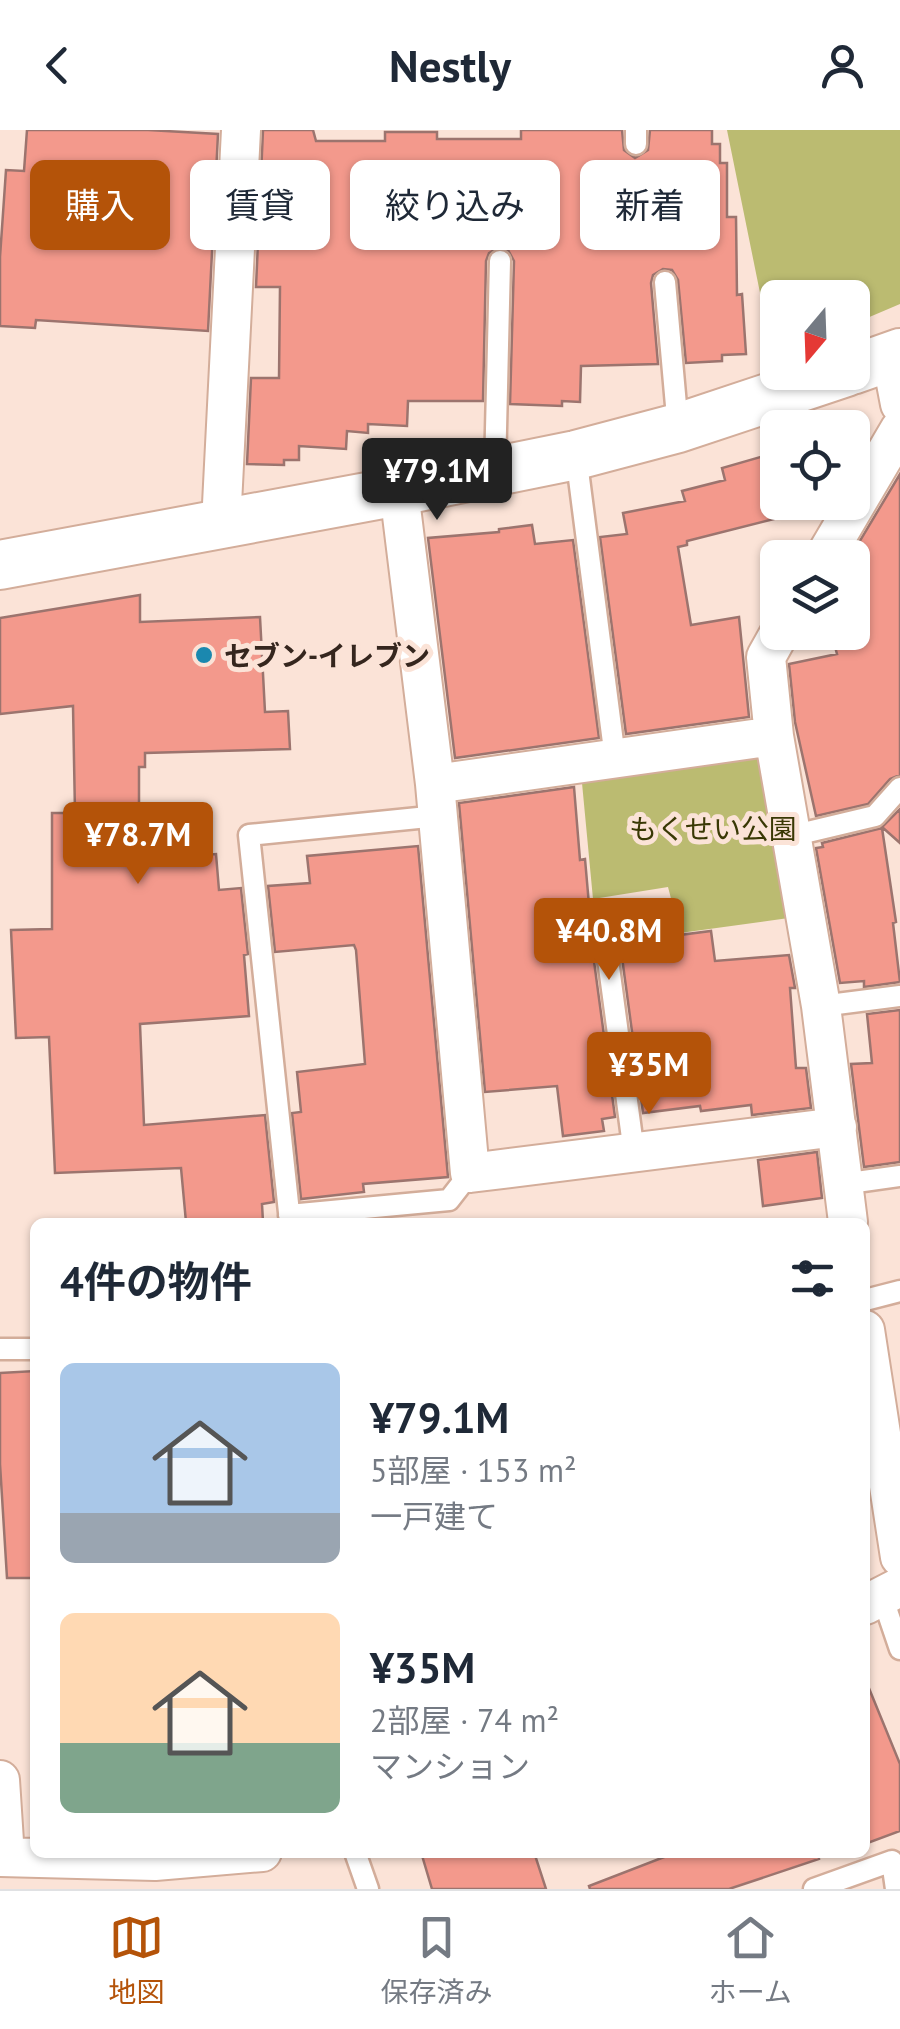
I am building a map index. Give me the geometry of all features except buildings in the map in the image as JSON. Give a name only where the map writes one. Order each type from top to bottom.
[{"type":"street","points":[[222,524],[241,130]]},
{"type":"street","points":[[0,566],[496,473],[678,428],[872,363],[900,404]]},
{"type":"street","points":[[835,540],[900,428]]},
{"type":"street","points":[[398,492],[436,800],[470,1173],[837,1127]]},
{"type":"street","points":[[770,650],[766,658],[774,736],[802,916],[821,1006],[847,1218]]},
{"type":"street","points":[[436,800],[615,758],[774,736]]},
{"type":"street","points":[[870,1373],[900,1557]]},
{"type":"street","points":[[0,1780],[15,1865],[137,1858]]},
{"type":"lane","points":[[496,473],[500,261]]},
{"type":"lane","points":[[666,282],[678,428]]},
{"type":"lane","points":[[576,454],[615,758]]},
{"type":"lane","points":[[791,836],[875,816],[900,788]]},
{"type":"lane","points":[[290,1218],[248,835],[436,800]]},
{"type":"lane","points":[[607,952],[634,1153]]},
{"type":"lane","points":[[821,1006],[900,996]]},
{"type":"lane","points":[[298,1218],[449,1200],[470,1173]]},
{"type":"lane","points":[[842,1184],[900,1176]]},
{"type":"lane","points":[[870,1299],[900,1292]]},
{"type":"lane","points":[[0,1349],[30,1349]]},
{"type":"lane","points":[[882,1596],[900,1649]]},
{"type":"lane","points":[[357,1858],[368,1889]]},
{"type":"lane","points":[[814,1889],[892,1861],[896,1889]]},
{"type":"green space","points":[[727,130],[900,130],[900,304],[870,317],[870,280],[760,280],[760,293]]},
{"type":"green space","name":"もくせい公園","points":[[774,736],[803,916],[680,933],[668,887],[593,899],[582,783]]},
{"type":"place","name":"セブン-イレブン","points":[[204,655]]}]
